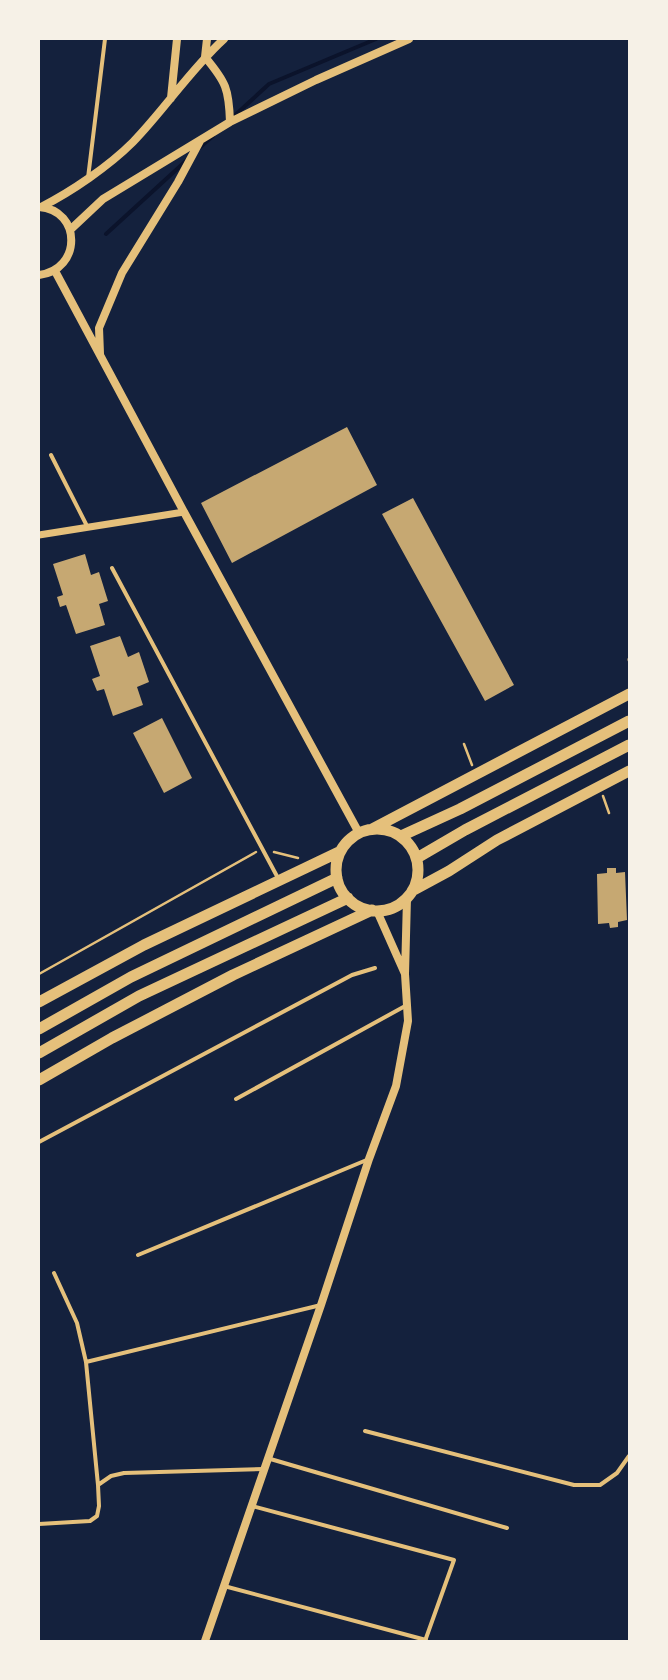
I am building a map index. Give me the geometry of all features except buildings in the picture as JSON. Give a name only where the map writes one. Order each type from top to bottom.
[{"type":"highway","points":[[374,911],[355,904],[348,898],[341,889],[337,878],[337,865],[341,852],[349,841],[360,833],[372,829],[629,694]]},
{"type":"highway","points":[[400,836],[460,809],[629,721]]},
{"type":"highway","points":[[416,858],[465,830],[629,745]]},
{"type":"highway","points":[[39,1080],[112,1038],[233,975],[374,911],[388,910],[398,905],[410,894],[497,840],[629,771]]},
{"type":"highway","points":[[372,829],[382,829],[400,836],[410,846],[416,858],[418,875],[410,894]]},
{"type":"highway","points":[[39,1002],[144,945],[341,852]]},
{"type":"highway","points":[[39,1029],[131,977],[337,878]]},
{"type":"highway","points":[[39,1053],[139,996],[348,898]]},
{"type":"main road","points":[[171,98],[177,39]]},
{"type":"main road","points":[[207,39],[205,57],[220,75],[226,86],[230,122]]},
{"type":"main road","points":[[40,207],[88,178],[132,142],[205,57],[224,39]]},
{"type":"main road","points":[[70,230],[103,199],[230,122],[316,80],[409,39]]},
{"type":"main road","points":[[100,356],[99,328],[122,273],[178,182],[200,140]]},
{"type":"main road","points":[[39,275],[55,270],[64,263],[70,250],[70,230],[59,214],[40,207]]},
{"type":"main road","points":[[55,270],[184,512],[360,833]]},
{"type":"main road","points":[[205,1641],[321,1305],[369,1159],[396,1086],[408,1022],[405,974],[410,894]]},
{"type":"main road","points":[[374,911],[405,974]]},
{"type":"street","points":[[88,178],[105,39]]},
{"type":"street","points":[[51,455],[88,528]]},
{"type":"street","points":[[39,535],[184,512]]},
{"type":"street","points":[[112,568],[279,881]]},
{"type":"street","points":[[39,1142],[352,975],[375,968]]},
{"type":"street","points":[[236,1099],[407,1005]]},
{"type":"street","points":[[138,1255],[369,1159]]},
{"type":"street","points":[[39,1524],[90,1521],[97,1516],[99,1506],[86,1362],[77,1323],[54,1274]]},
{"type":"street","points":[[86,1362],[321,1305]]},
{"type":"street","points":[[365,1431],[574,1485],[600,1485],[617,1473],[629,1456]]},
{"type":"street","points":[[267,1458],[507,1528]]},
{"type":"street","points":[[98,1485],[111,1476],[124,1473],[264,1469]]},
{"type":"street","points":[[224,1586],[426,1640],[454,1560],[251,1506]]},
{"type":"path","points":[[464,744],[477,774]]},
{"type":"path","points":[[598,787],[609,813]]},
{"type":"path","points":[[39,974],[262,849],[318,862]]},
{"type":"waterway","points":[[232,118],[269,84],[376,39]]},
{"type":"waterway","points":[[198,149],[213,136]]},
{"type":"waterway","points":[[106,234],[188,159]]}]
